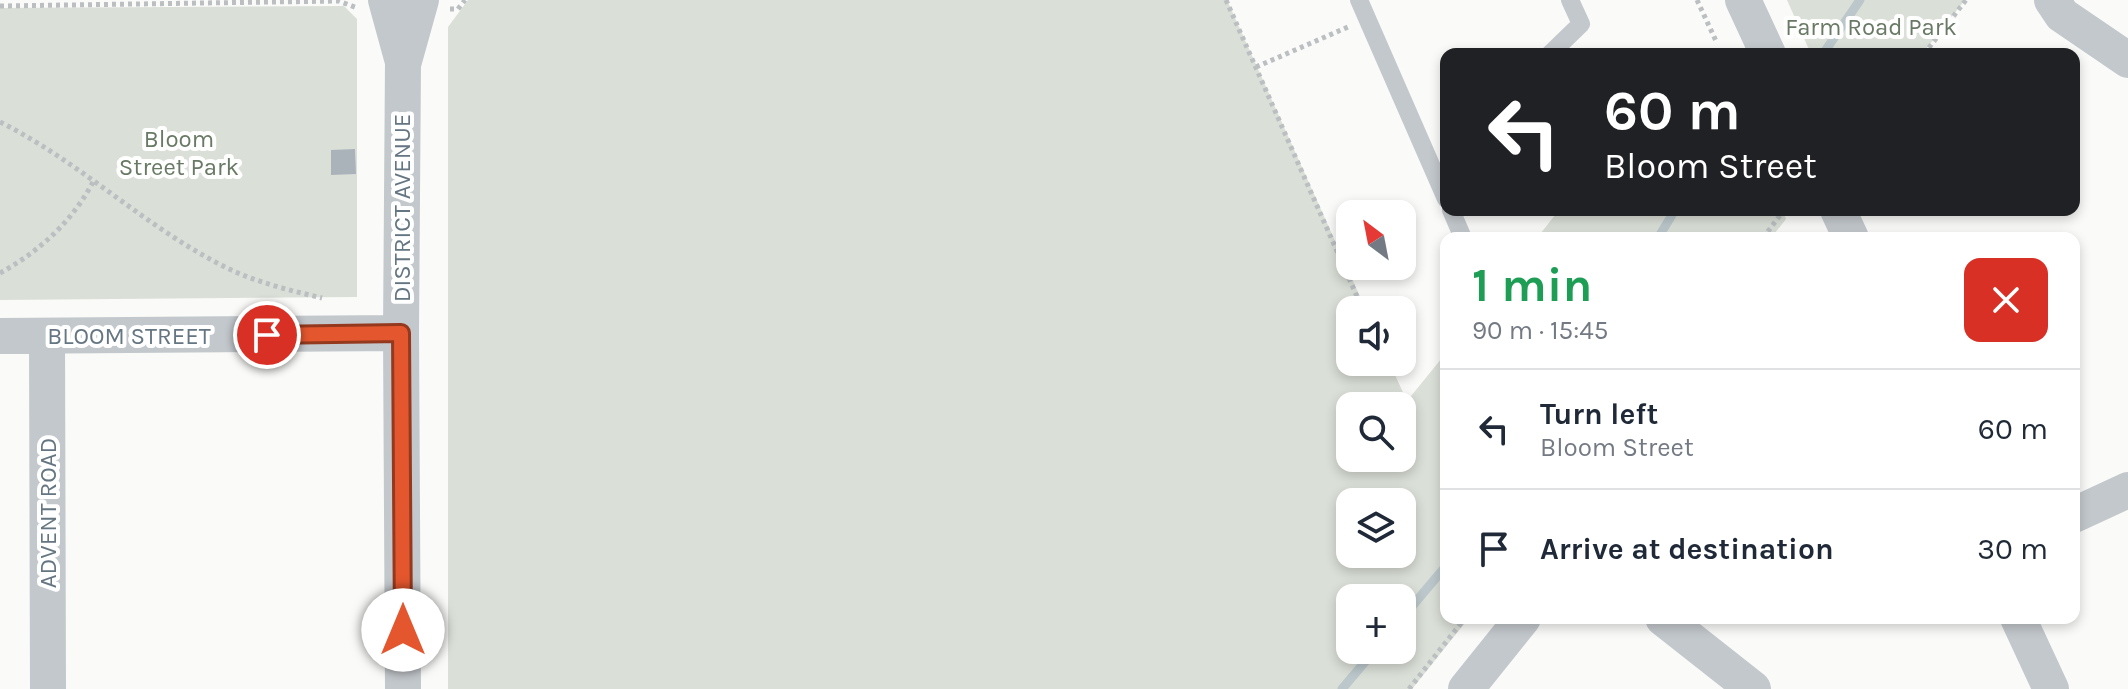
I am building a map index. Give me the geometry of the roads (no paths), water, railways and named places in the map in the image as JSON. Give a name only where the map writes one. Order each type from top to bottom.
[{"type":"street","name":"DISTRICT AVENUE","points":[[403,689],[403,62],[421,0]]},
{"type":"street","points":[[1743,0],[1765,48]]},
{"type":"street","points":[[2052,0],[2062,15],[2128,60]]},
{"type":"street","name":"DISTRICT AVENUE","points":[[374,5],[403,62]]},
{"type":"street","name":"BLOOM STREET","points":[[0,336],[401,333]]},
{"type":"street","name":"ADVENT ROAD","points":[[47,337],[48,689]]},
{"type":"street","points":[[2080,512],[2128,490]]},
{"type":"street","points":[[1466,689],[1518,624]]},
{"type":"street","points":[[1671,624],[1753,689]]},
{"type":"street","points":[[2021,624],[2051,689]]},
{"type":"lane","points":[[1359,0],[1440,164]]},
{"type":"lane","points":[[1556,48],[1581,24],[1570,0]]},
{"type":"waterway","points":[[1827,48],[1860,0]]},
{"type":"waterway","points":[[1662,232],[1671,216]]},
{"type":"waterway","points":[[1416,601],[1440,573]]},
{"type":"waterway","points":[[1342,689],[1363,664]]},
{"type":"park label","name":"Farm Road Park","points":[[1871,27]]},
{"type":"park label","name":"Bloom Street Park","points":[[179,153]]}]
